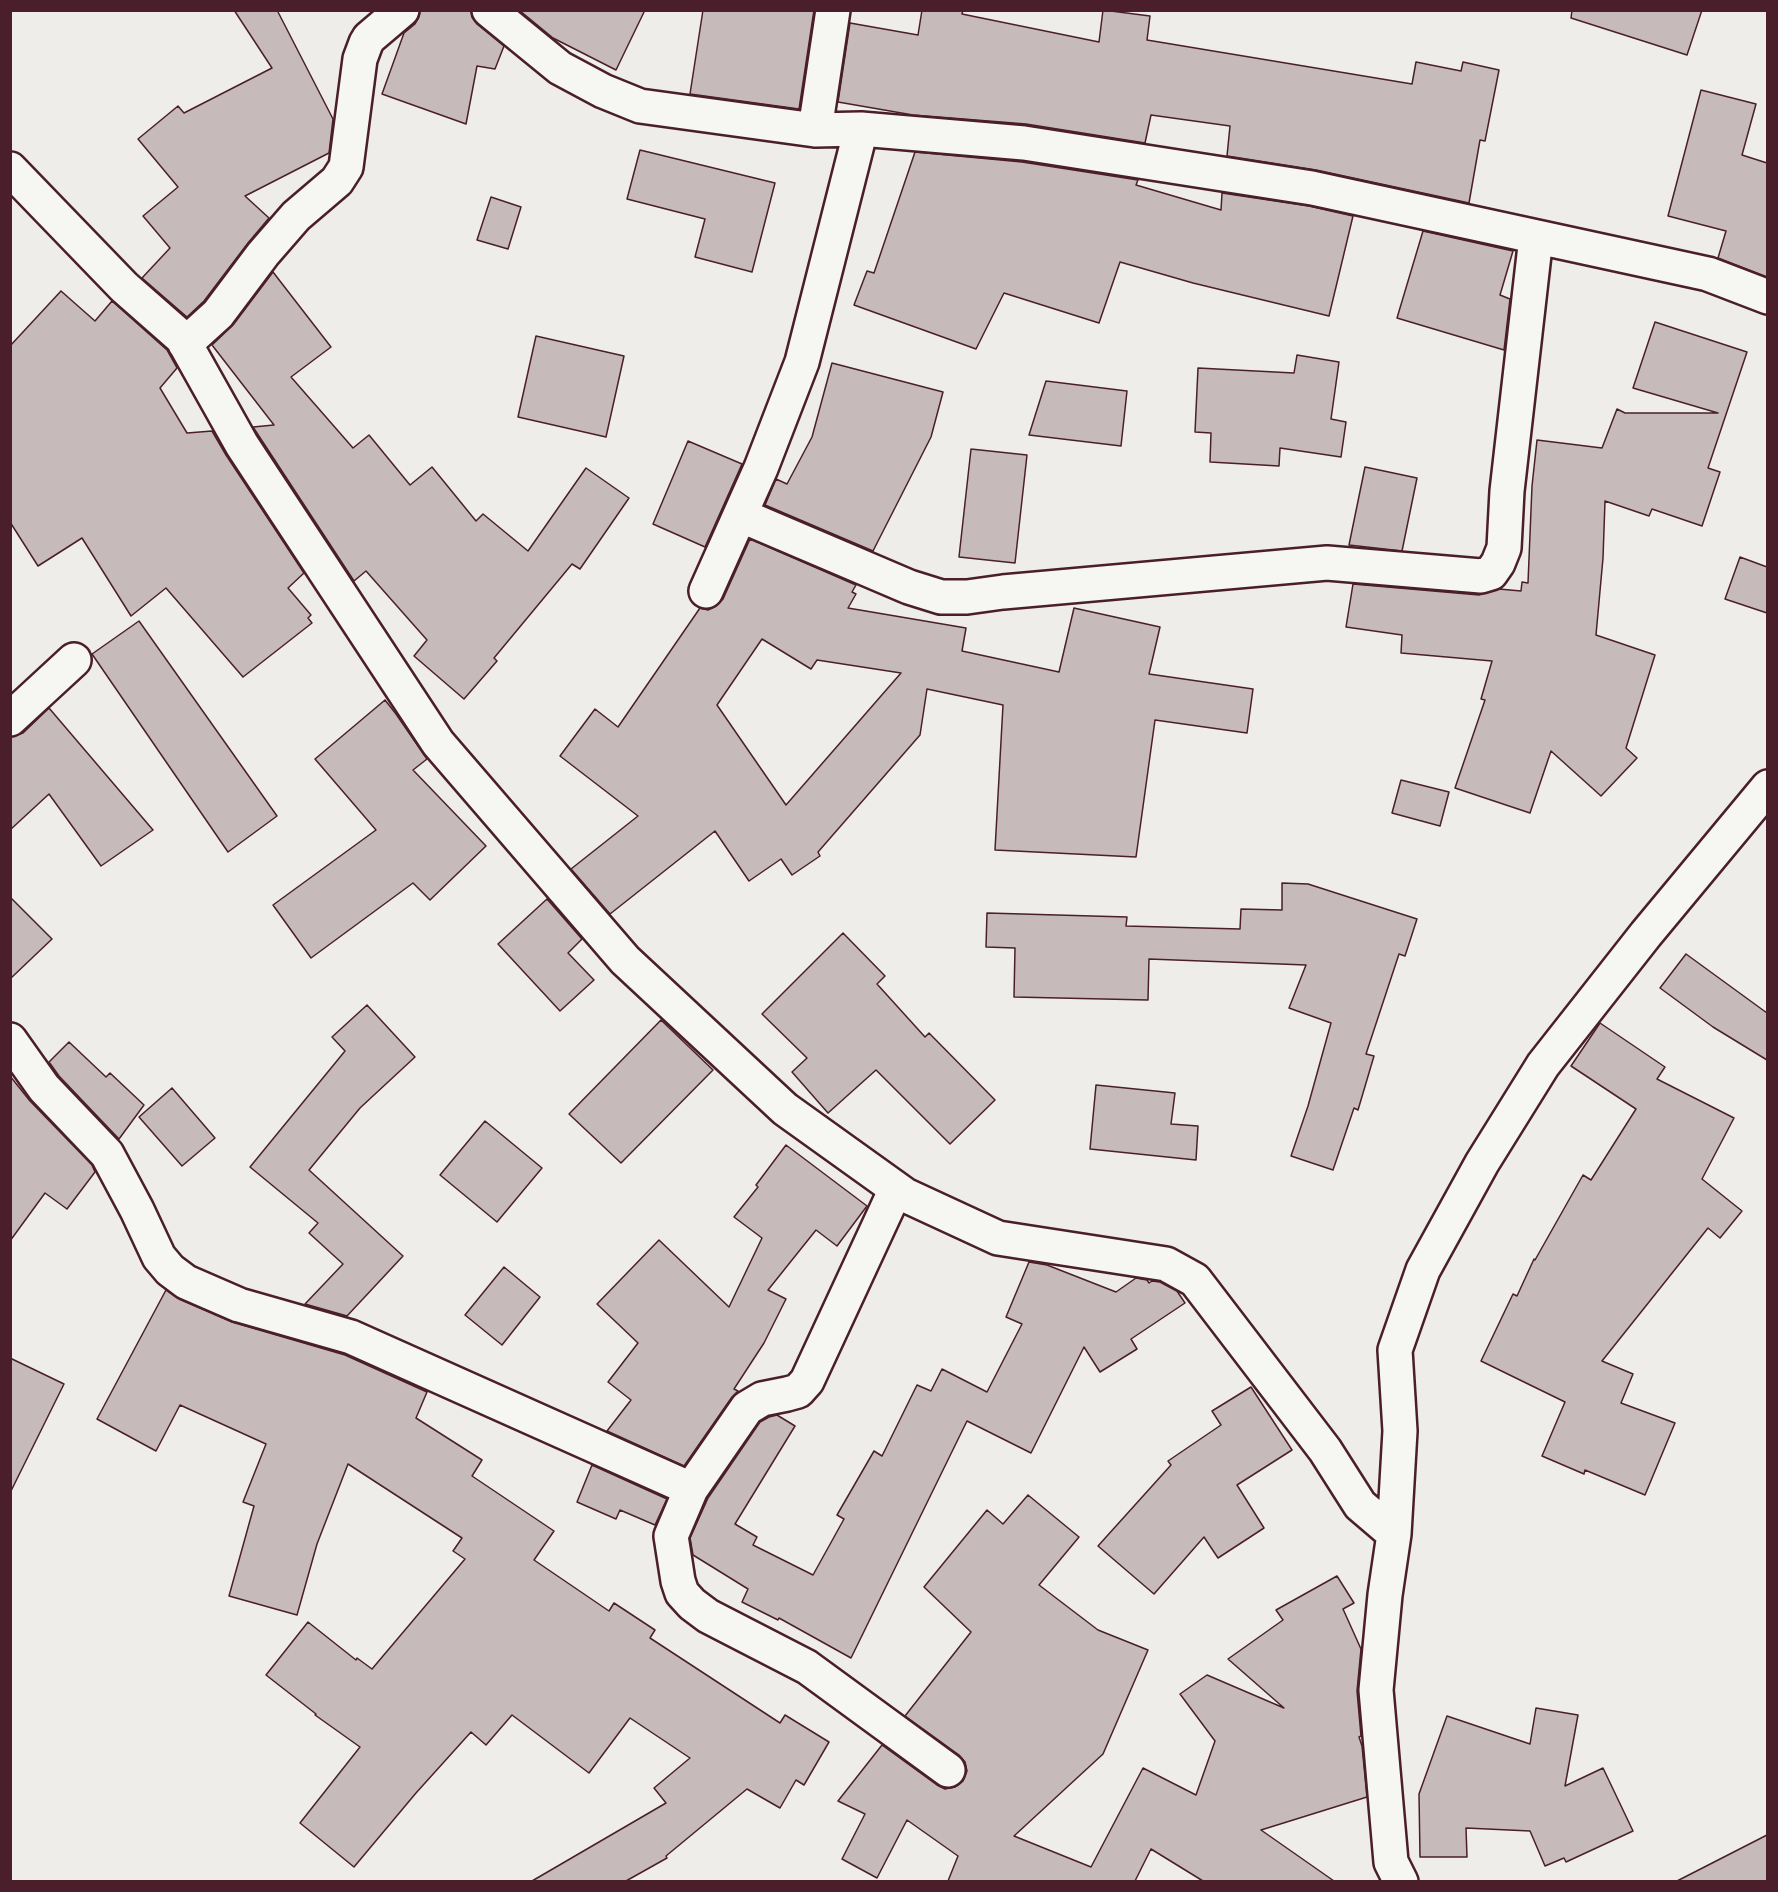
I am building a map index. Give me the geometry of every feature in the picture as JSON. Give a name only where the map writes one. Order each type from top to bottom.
[{"type":"street","points":[[185,344],[218,314],[269,247],[296,216],[337,181],[346,167],[360,58],[369,38],[402,10]]},
{"type":"street","points":[[489,10],[560,68],[603,91],[640,106],[815,130],[861,129],[1024,143],[1312,188],[1708,274],[1767,297]]},
{"type":"street","points":[[815,130],[833,10]]},
{"type":"street","points":[[706,591],[761,468],[802,362],[861,129]]},
{"type":"street","points":[[10,169],[124,287],[182,338],[242,445],[438,744],[625,960],[785,1109],[904,1195],[998,1238],[1166,1264],[1195,1280],[1325,1450],[1360,1505],[1394,1534]]},
{"type":"street","points":[[740,515],[909,587],[941,597],[967,597],[1047,587],[1328,563],[1481,576],[1491,573],[1504,548],[1507,491],[1536,237]]},
{"type":"street","points":[[10,719],[74,660]]},
{"type":"street","points":[[1401,1881],[1391,1862],[1376,1690],[1384,1595],[1394,1534],[1400,1431],[1395,1350],[1423,1270],[1482,1163],[1543,1065],[1646,934],[1767,787]]},
{"type":"street","points":[[10,1040],[44,1088],[107,1154],[159,1257],[170,1270],[186,1282],[239,1305],[351,1337],[691,1489]]},
{"type":"street","points":[[896,1190],[807,1381],[798,1390],[762,1399],[747,1408],[691,1489],[671,1536],[678,1581],[682,1593],[692,1604],[718,1621],[807,1666],[948,1770]]},
{"type":"building","points":[[234,10],[277,10],[333,119],[329,153],[245,196],[269,218],[204,301],[187,317],[142,278],[170,248],[143,216],[178,187],[138,139],[178,106],[184,113],[272,68]]},
{"type":"building","points":[[471,10],[472,17],[477,24],[504,46],[495,69],[477,66],[466,124],[382,94],[404,33],[415,24],[420,11]]},
{"type":"building","points":[[519,10],[645,10],[616,70],[553,38]]},
{"type":"building","points":[[703,10],[814,10],[799,109],[690,94]]},
{"type":"building","points":[[922,10],[963,10],[962,14],[1099,42],[1103,10],[1150,16],[1147,40],[1412,84],[1416,62],[1461,71],[1463,62],[1499,70],[1485,141],[1480,140],[1469,203],[1316,170],[1227,156],[1230,126],[1151,115],[1145,143],[1026,124],[913,115],[838,102],[850,23],[918,35]]},
{"type":"building","points":[[1572,10],[1702,10],[1687,55],[1571,18]]},
{"type":"building","points":[[1701,90],[1756,104],[1742,155],[1767,163],[1767,277],[1718,258],[1726,231],[1668,216]]},
{"type":"building","points":[[640,150],[775,183],[752,272],[695,257],[705,219],[627,199]]},
{"type":"building","points":[[915,152],[1022,162],[1138,180],[1136,185],[1221,210],[1222,193],[1309,206],[1353,216],[1329,316],[1193,283],[1120,262],[1099,323],[1004,293],[976,349],[854,305],[867,271],[874,273]]},
{"type":"building","points":[[491,197],[521,207],[508,249],[477,240]]},
{"type":"building","points":[[1423,231],[1513,251],[1500,295],[1510,299],[1504,350],[1397,318]]},
{"type":"building","points":[[273,272],[331,347],[291,377],[353,448],[369,435],[410,485],[432,467],[476,521],[483,514],[528,551],[586,468],[629,498],[580,569],[572,564],[494,658],[497,661],[464,699],[414,656],[427,640],[366,571],[354,581],[253,427],[274,425],[212,345],[233,325]]},
{"type":"building","points":[[61,291],[95,321],[112,301],[167,350],[177,368],[160,388],[187,433],[212,431],[304,573],[288,588],[311,615],[308,618],[312,623],[243,677],[166,588],[131,616],[82,538],[38,566],[10,522],[10,346]]},
{"type":"building","points":[[1655,322],[1747,352],[1708,468],[1720,472],[1702,526],[1652,509],[1649,516],[1605,501],[1603,558],[1596,635],[1655,655],[1626,748],[1637,758],[1601,796],[1551,751],[1530,813],[1455,788],[1485,700],[1481,699],[1492,661],[1401,653],[1402,635],[1346,627],[1353,584],[1479,595],[1499,589],[1521,591],[1522,582],[1528,583],[1532,486],[1537,440],[1602,448],[1617,409],[1625,413],[1718,413],[1633,388]]},
{"type":"building","points":[[536,336],[624,356],[606,437],[518,417]]},
{"type":"building","points":[[1297,355],[1339,362],[1331,419],[1346,422],[1341,457],[1280,448],[1279,466],[1210,462],[1211,433],[1195,432],[1198,368],[1294,373]]},
{"type":"building","points":[[832,363],[943,392],[931,437],[873,551],[765,505],[776,479],[787,484],[812,437]]},
{"type":"building","points":[[1046,381],[1127,391],[1121,446],[1029,435]]},
{"type":"building","points":[[688,441],[742,464],[705,547],[653,524]]},
{"type":"building","points":[[971,449],[1027,455],[1015,563],[959,557]]},
{"type":"building","points":[[1365,467],[1417,478],[1402,551],[1349,545]]},
{"type":"building","points":[[750,539],[856,585],[852,592],[856,594],[848,608],[966,628],[962,651],[1059,672],[1074,608],[1160,627],[1149,674],[1253,689],[1247,733],[1155,720],[1136,857],[995,850],[1003,705],[927,689],[920,735],[818,852],[820,856],[792,875],[781,859],[749,881],[715,831],[610,914],[571,869],[638,816],[560,756],[595,709],[618,727],[700,608],[708,610],[723,599]],"holes":[[[762,639],[811,669],[817,660],[901,673],[786,805],[717,705]]]},
{"type":"building","points":[[1740,557],[1767,567],[1767,613],[1725,599]]},
{"type":"building","points":[[139,621],[277,816],[228,852],[92,654]]},
{"type":"building","points":[[385,700],[427,759],[413,770],[486,846],[430,900],[413,883],[311,958],[273,905],[376,830],[315,759]]},
{"type":"building","points":[[49,708],[153,830],[101,866],[49,794],[10,830],[10,737],[23,733]]},
{"type":"building","points":[[1401,780],[1449,792],[1440,826],[1392,813]]},
{"type":"building","points":[[1282,883],[1308,884],[1417,919],[1405,956],[1399,954],[1366,1054],[1374,1056],[1358,1110],[1354,1108],[1333,1170],[1291,1156],[1308,1106],[1331,1023],[1289,1008],[1306,965],[1149,959],[1148,1000],[1014,997],[1015,948],[986,947],[987,913],[1127,917],[1126,926],[1240,929],[1241,909],[1282,910]]},
{"type":"building","points":[[10,897],[52,939],[10,979]]},
{"type":"building","points":[[547,899],[582,939],[568,953],[594,980],[560,1011],[498,944]]},
{"type":"building","points":[[843,933],[885,976],[877,984],[925,1037],[929,1033],[995,1100],[950,1144],[876,1070],[828,1113],[792,1072],[807,1058],[762,1014]]},
{"type":"building","points":[[1686,954],[1767,1013],[1767,1060],[1713,1027],[1660,988]]},
{"type":"building","points":[[367,1005],[415,1057],[360,1108],[309,1170],[403,1256],[347,1316],[305,1304],[343,1264],[309,1233],[318,1223],[250,1167],[345,1051],[332,1037]]},
{"type":"building","points":[[661,1020],[713,1070],[621,1163],[569,1114]]},
{"type":"building","points":[[1600,1023],[1665,1067],[1657,1079],[1734,1118],[1702,1179],[1742,1211],[1720,1238],[1708,1228],[1602,1361],[1633,1374],[1621,1403],[1675,1423],[1645,1495],[1585,1470],[1584,1474],[1542,1456],[1565,1402],[1481,1361],[1513,1294],[1517,1296],[1534,1259],[1583,1175],[1591,1180],[1636,1109],[1571,1066]]},
{"type":"building","points":[[69,1042],[106,1077],[110,1073],[144,1105],[119,1139],[59,1076],[49,1062]]},
{"type":"building","points":[[10,1076],[30,1101],[92,1165],[95,1172],[67,1209],[45,1193],[10,1241]]},
{"type":"building","points":[[1096,1085],[1175,1093],[1171,1124],[1198,1126],[1196,1160],[1090,1149]]},
{"type":"building","points":[[172,1088],[215,1138],[182,1166],[139,1117]]},
{"type":"building","points":[[485,1121],[542,1168],[497,1222],[440,1175]]},
{"type":"building","points":[[786,1145],[867,1206],[837,1246],[816,1230],[768,1290],[786,1299],[764,1343],[734,1389],[738,1391],[684,1466],[607,1431],[631,1400],[608,1382],[638,1343],[597,1304],[659,1240],[729,1307],[762,1238],[734,1217],[758,1187],[756,1185]]},
{"type":"building","points":[[1029,1262],[1047,1265],[1116,1292],[1136,1278],[1147,1280],[1149,1283],[1160,1282],[1177,1291],[1185,1303],[1131,1339],[1137,1349],[1100,1372],[1084,1347],[1031,1453],[967,1421],[851,1658],[779,1618],[778,1620],[742,1602],[748,1589],[693,1555],[690,1538],[708,1498],[760,1422],[777,1415],[795,1426],[735,1524],[757,1537],[753,1545],[813,1575],[844,1519],[837,1515],[874,1451],[882,1456],[917,1385],[931,1391],[942,1369],[987,1392],[1022,1324],[1006,1317]]},
{"type":"building","points":[[504,1267],[540,1297],[502,1345],[465,1315]]},
{"type":"building","points":[[166,1290],[179,1299],[232,1322],[345,1355],[427,1392],[416,1418],[482,1460],[472,1476],[554,1531],[534,1560],[609,1611],[614,1603],[655,1630],[650,1638],[780,1723],[785,1715],[829,1742],[804,1785],[796,1780],[780,1808],[747,1789],[666,1856],[667,1858],[626,1881],[532,1881],[666,1803],[654,1788],[690,1758],[630,1718],[589,1773],[512,1715],[486,1745],[471,1732],[354,1867],[300,1823],[360,1747],[315,1715],[266,1675],[308,1622],[356,1660],[357,1658],[372,1669],[465,1559],[453,1551],[462,1538],[348,1464],[317,1544],[297,1615],[229,1596],[254,1506],[243,1502],[266,1444],[180,1405],[156,1451],[97,1419]]},
{"type":"building","points":[[10,1358],[64,1384],[10,1493]]},
{"type":"building","points":[[1251,1387],[1292,1450],[1237,1485],[1264,1528],[1218,1558],[1204,1537],[1154,1594],[1098,1546],[1171,1465],[1168,1461],[1221,1425],[1212,1411]]},
{"type":"building","points":[[592,1465],[667,1499],[655,1525],[620,1510],[616,1519],[577,1502]]},
{"type":"building","points":[[1028,1495],[1079,1537],[1039,1585],[1098,1630],[1148,1650],[1103,1754],[1014,1836],[1091,1867],[1143,1768],[1196,1795],[1215,1741],[1180,1694],[1207,1675],[1284,1708],[1228,1659],[1283,1620],[1276,1610],[1337,1576],[1354,1603],[1343,1609],[1361,1649],[1357,1691],[1361,1736],[1359,1737],[1367,1797],[1261,1830],[1334,1881],[1203,1881],[1151,1849],[1135,1881],[948,1881],[958,1856],[907,1820],[877,1878],[842,1859],[865,1814],[838,1801],[882,1745],[945,1789],[955,1787],[963,1781],[967,1771],[965,1762],[959,1755],[905,1716],[971,1632],[924,1587],[987,1510],[1003,1524]]},
{"type":"building","points":[[1536,1708],[1578,1715],[1565,1786],[1603,1768],[1633,1831],[1566,1862],[1564,1858],[1545,1866],[1530,1831],[1466,1828],[1467,1857],[1420,1857],[1419,1794],[1447,1716],[1530,1744]]},
{"type":"building","points":[[1767,1835],[1767,1881],[1677,1881]]}]
